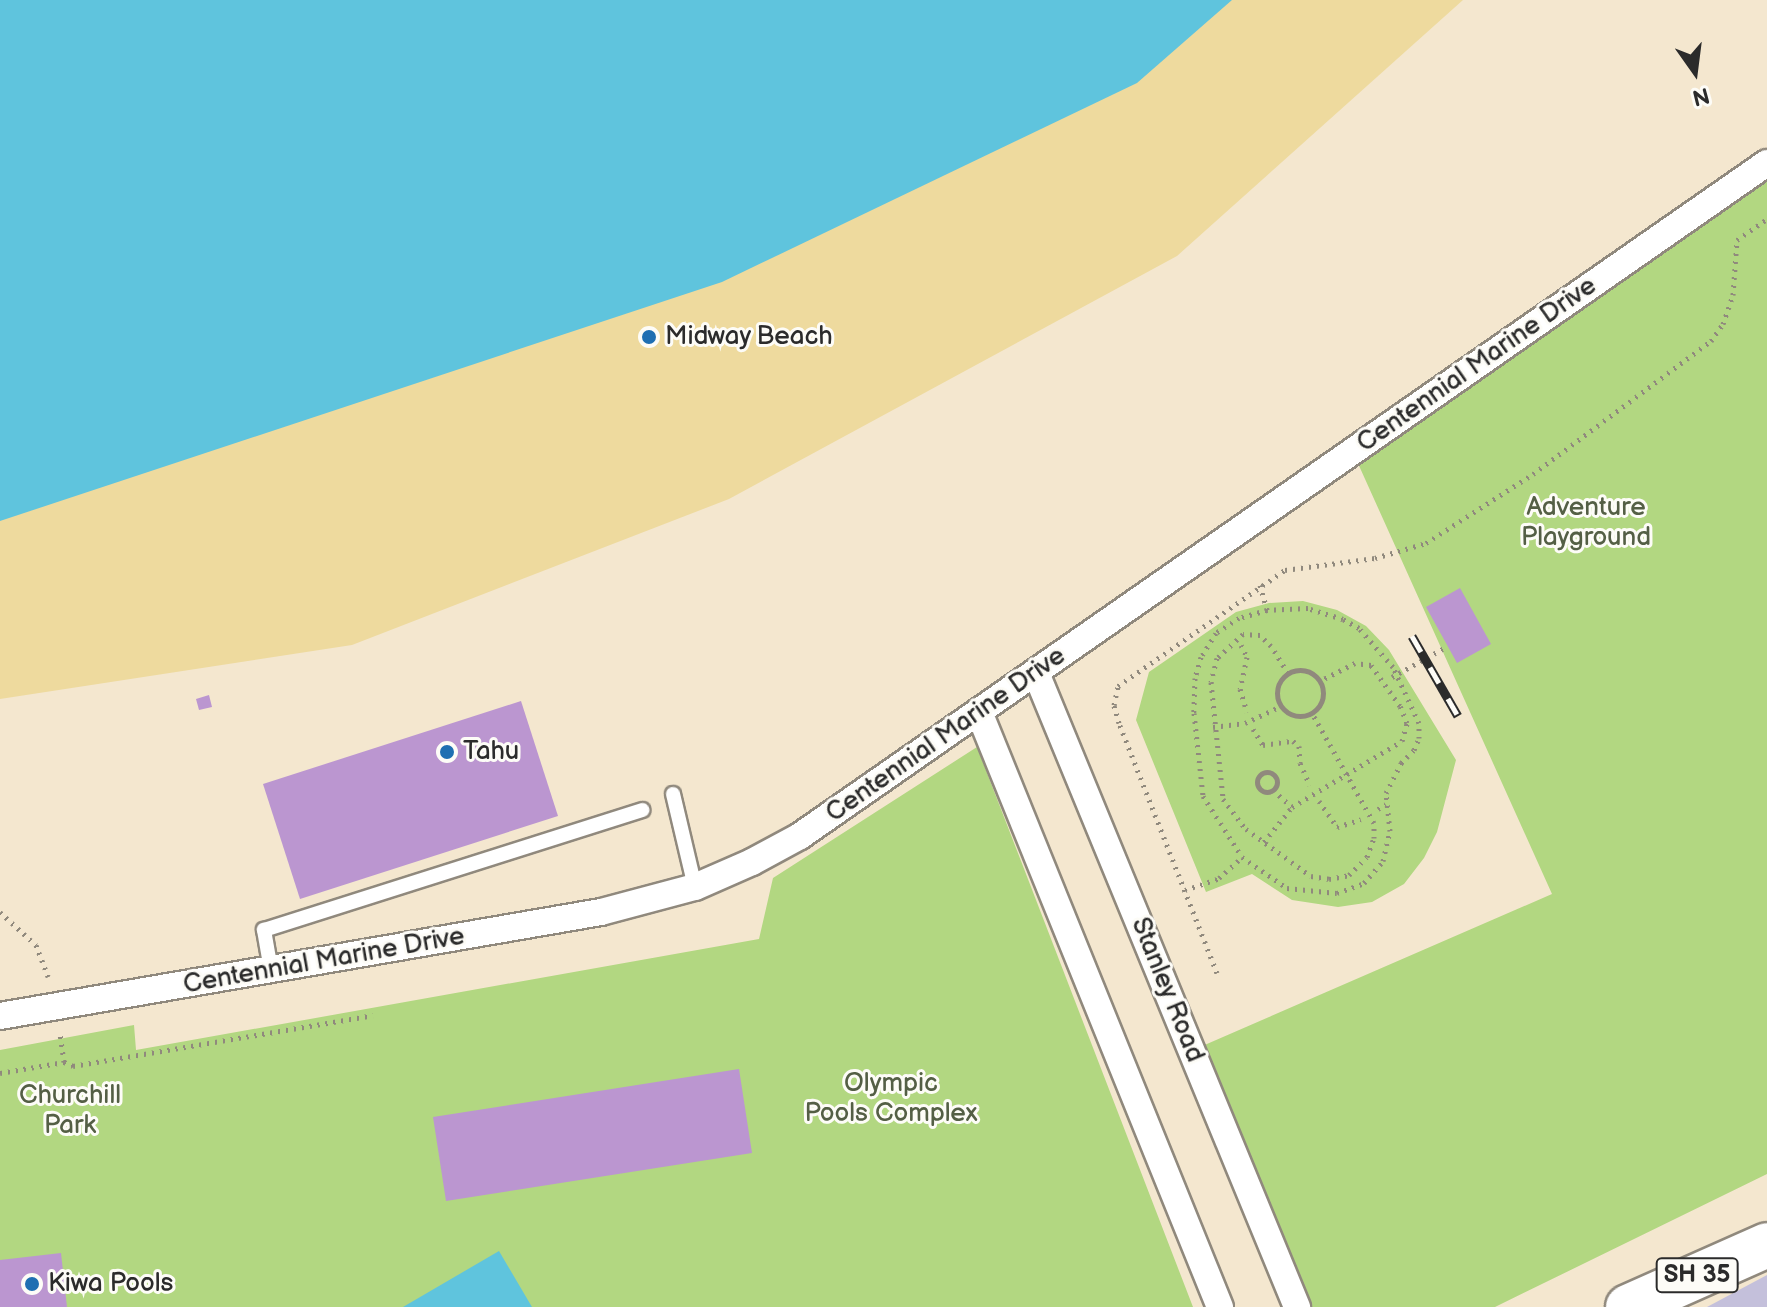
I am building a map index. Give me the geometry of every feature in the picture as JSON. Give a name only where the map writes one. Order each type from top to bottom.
[{"type":"highway","name":"SH 35","points":[[1628,1307],[1767,1245]]},
{"type":"street","name":"Centennial Marine Drive","points":[[0,1016],[601,912],[695,887],[800,836],[1767,163]]},
{"type":"street","name":"Stanley Road","points":[[1036,673],[1297,1307]]},
{"type":"street","points":[[979,712],[1220,1307]]},
{"type":"lane","points":[[673,794],[695,887]]},
{"type":"lane","points":[[271,970],[264,930],[642,810]]},
{"type":"path","points":[[1217,973],[1119,723],[1114,695],[1118,686],[1260,585],[1290,568],[1375,558],[1426,543],[1533,474],[1711,341],[1723,324],[1733,295],[1737,240],[1767,219]]},
{"type":"path","points":[[1260,585],[1267,610]]},
{"type":"path","points":[[1308,608],[1343,619],[1359,628],[1416,710],[1419,738],[1414,750],[1401,763],[1386,793],[1390,831],[1383,861],[1364,883],[1350,889],[1319,893],[1287,888],[1242,857],[1203,796],[1194,713],[1195,678],[1201,657],[1216,633],[1229,628],[1239,618],[1267,610],[1308,608]]},
{"type":"path","points":[[1288,673],[1260,635],[1243,634],[1217,658],[1211,682],[1213,727],[1223,799],[1246,829],[1311,876],[1329,879],[1349,875],[1367,857],[1374,838],[1374,823],[1312,713]]},
{"type":"path","points":[[1241,645],[1247,657],[1240,689],[1247,712]]},
{"type":"path","points":[[1394,675],[1444,648]]},
{"type":"path","points":[[1264,842],[1292,807],[1402,741],[1407,723],[1400,706],[1371,665],[1355,663],[1320,681]]},
{"type":"path","points":[[1303,670],[1320,681],[1323,698],[1312,713],[1293,715],[1281,706],[1276,692],[1288,673],[1303,670]]},
{"type":"path","points":[[1213,727],[1245,723],[1281,706]]},
{"type":"path","points":[[1253,729],[1263,745],[1293,741],[1299,746],[1300,763],[1310,785]]},
{"type":"path","points":[[1273,790],[1277,785],[1276,776],[1271,772],[1261,773],[1258,779],[1260,789],[1273,790],[1292,807]]},
{"type":"path","points":[[1319,801],[1337,827],[1361,819]]},
{"type":"path","points":[[1378,809],[1386,804]]},
{"type":"path","points":[[1185,890],[1219,878],[1242,857]]},
{"type":"path","points":[[0,912],[36,945],[46,967],[56,1006],[64,1062]]},
{"type":"path","points":[[0,1073],[64,1062],[73,1066],[373,1015]]},
{"type":"shaded area","points":[[1767,1275],[1767,1307],[1707,1307]]},
{"type":"green space","name":"Adventure Playground","points":[[1767,181],[1767,1174],[1495,1307],[1312,1307],[1200,1047],[1552,894],[1356,459]]},
{"type":"green space","points":[[1303,601],[1337,610],[1366,626],[1389,650],[1456,760],[1437,832],[1424,858],[1404,884],[1372,902],[1338,907],[1292,900],[1252,874],[1206,892],[1136,720],[1149,672],[1236,612],[1269,603]]},
{"type":"green space","name":"Olympic Pools Complex","points":[[977,747],[1193,1307],[0,1307],[0,1050],[134,1025],[136,1050],[759,939],[773,878]]},
{"type":"sand","name":"Midway Beach","points":[[929,0],[1463,0],[1177,256],[729,499],[352,645],[0,699],[0,400]]},
{"type":"water","points":[[0,0],[1232,0],[1137,83],[722,282],[0,521]]},
{"type":"water","points":[[499,1251],[532,1307],[403,1307]]},
{"type":"building","points":[[1460,588],[1491,644],[1457,663],[1426,607]]},
{"type":"building","points":[[209,695],[212,707],[199,710],[196,699]]},
{"type":"building","points":[[521,701],[558,816],[300,899],[263,784]]},
{"type":"building","points":[[739,1069],[752,1153],[446,1201],[433,1117]]},
{"type":"building","name":"Kiwa Pools","points":[[61,1253],[67,1307],[0,1307],[0,1260]]},
{"type":"railway","points":[[1412,636],[1458,716]]},
{"type":"place","name":"Midway Beach","points":[[649,337]]},
{"type":"place","name":"Tahu","points":[[447,752]]},
{"type":"place","name":"Kiwa Pools","points":[[32,1284]]},
{"type":"park label","name":"Churchill Park","points":[[70,1111]]}]
